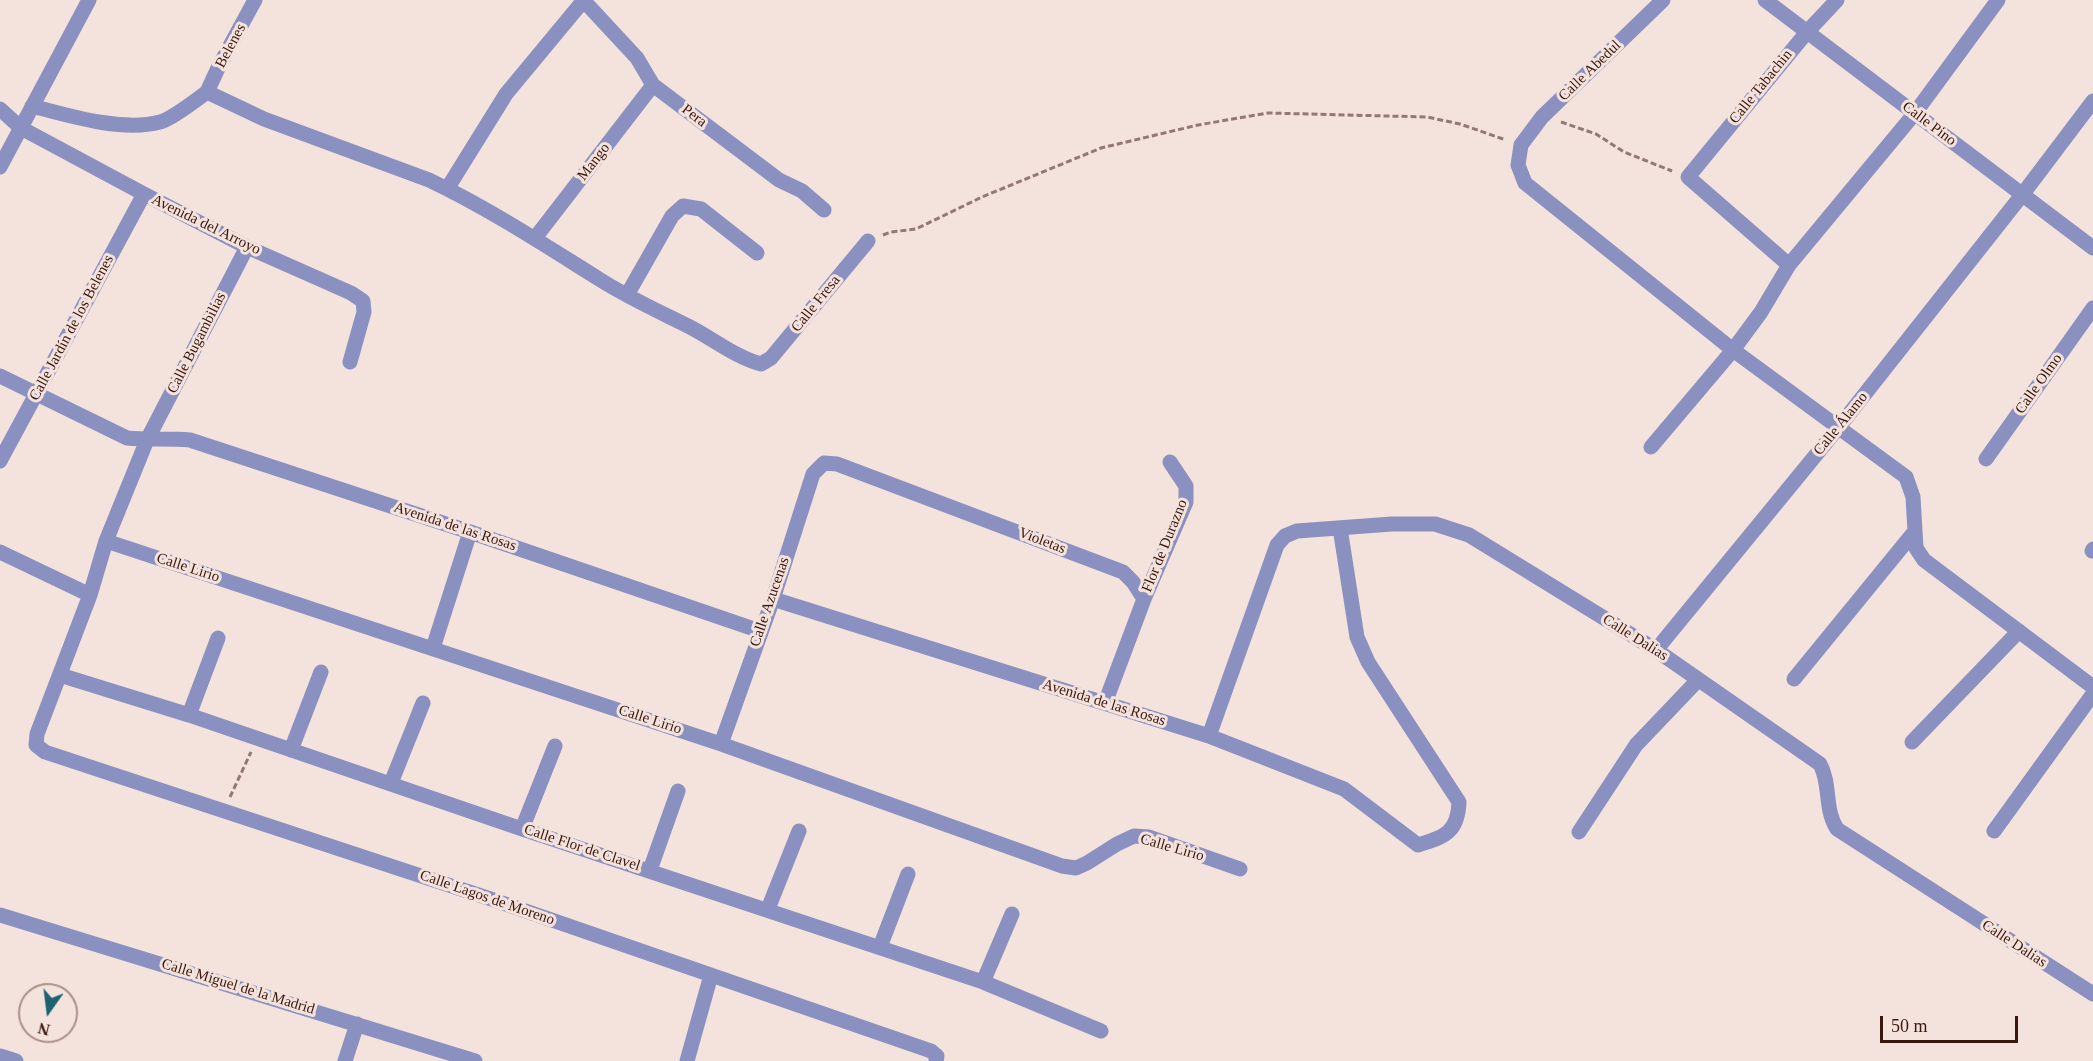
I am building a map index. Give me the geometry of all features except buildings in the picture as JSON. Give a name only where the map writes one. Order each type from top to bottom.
[{"type":"street","points":[[0,167],[89,0]]},
{"type":"street","name":"Belenes","points":[[207,92],[255,0]]},
{"type":"street","points":[[447,189],[506,94],[584,0]]},
{"type":"street","name":"Pera","points":[[584,0],[637,58],[653,85],[779,180],[802,191],[824,210]]},
{"type":"street","name":"Calle Abedul","points":[[1521,146],[1542,117],[1663,0]]},
{"type":"street","name":"Calle Pino","points":[[1765,0],[2093,248]]},
{"type":"street","name":"Calle Tabachin","points":[[1688,177],[1807,32],[1837,0]]},
{"type":"street","points":[[1651,447],[1733,350],[1761,312],[1789,265],[1915,113],[1998,0]]},
{"type":"street","name":"Mango","points":[[535,238],[653,85]]},
{"type":"street","points":[[32,106],[108,123],[134,125],[162,122],[207,92],[264,119],[429,180],[535,238],[627,295],[672,216],[683,206],[701,209],[758,252]]},
{"type":"street","name":"Calle Álamo","points":[[1656,650],[1838,428],[2022,195],[2093,101]]},
{"type":"street","name":"Avenida del Arroyo","points":[[0,109],[21,128],[144,194],[247,247],[351,293],[363,301],[364,312],[350,362]]},
{"type":"street","points":[[1521,146],[1518,165],[1525,183],[1733,350],[1906,477],[1913,497],[1916,548],[1924,560],[2093,687]]},
{"type":"street","points":[[1688,177],[1789,265]]},
{"type":"street","name":"Calle Jardín de los Belenes","points":[[0,461],[144,194]]},
{"type":"street","name":"Calle Fresa","points":[[627,295],[707,336],[749,361],[761,364],[771,358],[868,241]]},
{"type":"street","name":"Calle Bugambilias","points":[[106,541],[147,440],[247,247]]},
{"type":"street","name":"Calle Olmo","points":[[1986,459],[2093,308]]},
{"type":"street","name":"Avenida de las Rosas","points":[[0,376],[127,438],[190,440],[760,631]]},
{"type":"street","name":"Flor de Durazno","points":[[1144,599],[1186,502],[1186,486],[1170,462]]},
{"type":"street","name":"Violetas","points":[[824,463],[837,464],[1123,572],[1144,599]]},
{"type":"street","name":"Calle Azucenas","points":[[721,744],[773,599],[813,474],[824,463]]},
{"type":"street","name":"Calle Dalias","points":[[1209,736],[1277,545],[1285,536],[1297,531],[1436,524],[1469,535],[1656,650],[1820,764],[1825,773],[1831,820],[1836,829],[2093,994]]},
{"type":"street","name":"Avenida de las Rosas","points":[[773,599],[1209,736],[1344,789],[1418,845],[1437,840],[1454,827],[1459,802],[1368,662],[1357,637],[1340,528]]},
{"type":"street","points":[[1794,679],[1915,531]]},
{"type":"street","points":[[434,648],[470,532]]},
{"type":"street","points":[[60,675],[90,595],[106,541]]},
{"type":"street","name":"Calle Lirio","points":[[106,541],[721,744],[1062,866],[1076,868],[1134,836],[1149,837],[1240,869]]},
{"type":"street","points":[[0,552],[90,595]]},
{"type":"street","points":[[1105,703],[1144,599]]},
{"type":"street","points":[[1912,742],[2019,631]]},
{"type":"street","points":[[189,714],[218,638]]},
{"type":"street","points":[[291,750],[321,672]]},
{"type":"street","name":"Calle Flor de Clavel","points":[[60,675],[189,714],[522,829],[983,982],[1101,1031]]},
{"type":"street","name":"Calle Lagos de Moreno","points":[[60,675],[37,734],[36,745],[45,752],[491,899],[931,1051],[937,1058]]},
{"type":"street","points":[[1579,832],[1636,744],[1698,680]]},
{"type":"street","points":[[1994,831],[2093,694]]},
{"type":"street","points":[[391,783],[423,703]]},
{"type":"street","points":[[522,829],[555,746]]},
{"type":"street","points":[[650,870],[678,791]]},
{"type":"street","points":[[768,909],[799,831]]},
{"type":"street","points":[[880,947],[908,874]]},
{"type":"street","points":[[983,982],[1012,914]]},
{"type":"street","name":"Calle Miguel de la Madrid","points":[[0,915],[475,1061]]},
{"type":"street","points":[[687,1061],[711,975]]},
{"type":"street","points":[[345,1061],[357,1024]]},
{"type":"street","points":[[0,1056],[16,1061]]},
{"type":"path","points":[[868,241],[891,232],[916,229],[982,197],[1101,148],[1198,125],[1268,113],[1427,117],[1460,124],[1521,146]]},
{"type":"path","points":[[1542,117],[1596,134],[1624,152],[1688,177]]},
{"type":"path","points":[[223,811],[256,739]]}]
